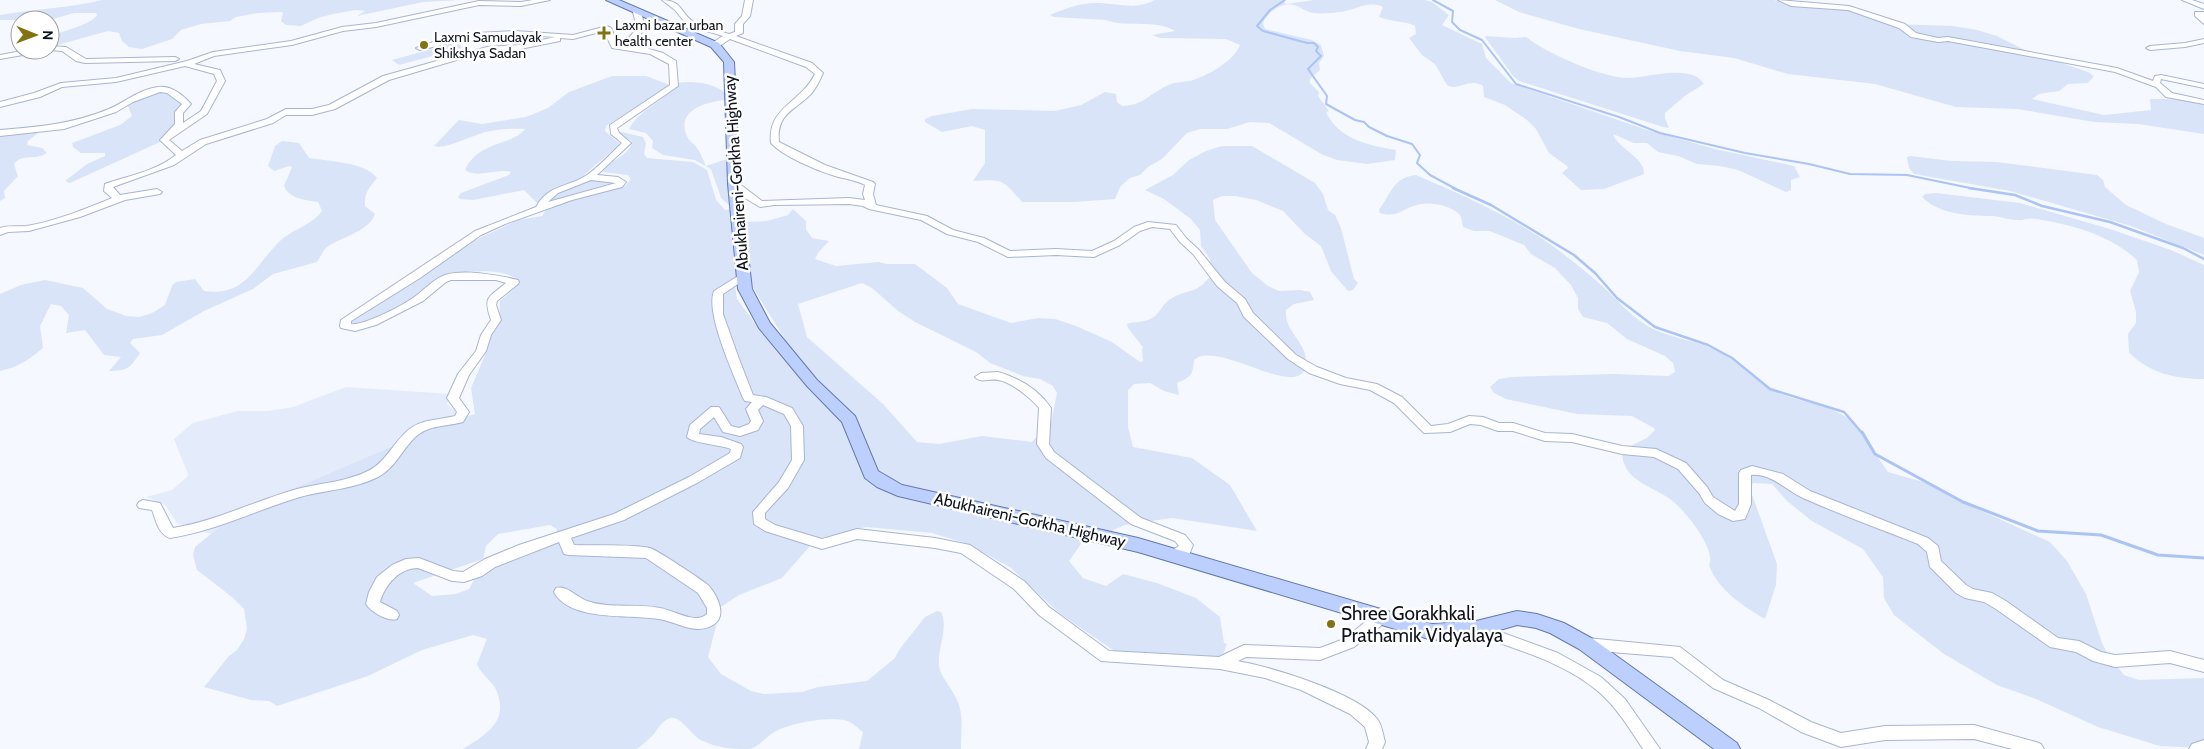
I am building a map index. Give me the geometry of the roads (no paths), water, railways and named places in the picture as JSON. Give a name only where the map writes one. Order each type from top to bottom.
[{"type":"main road","name":"Abukhaireni-Gorkha Highway","points":[[611,0],[715,45],[730,62],[734,184],[745,289],[752,306],[764,325],[812,383],[849,420],[868,468],[883,483],[898,490],[1101,535],[1432,632],[1476,629],[1517,618],[1537,621],[1557,628],[1586,644],[1730,749]]},
{"type":"street","points":[[60,48],[68,49],[75,59],[84,61],[148,61],[292,43],[342,29],[376,25],[479,3],[521,4],[546,0]]},
{"type":"street","points":[[666,0],[678,8],[690,23],[809,66],[819,73],[807,93],[791,104],[780,116],[774,136],[775,144],[786,151],[836,173],[866,181],[870,184],[868,194],[872,207]]},
{"type":"street","points":[[715,45],[729,36],[739,33],[738,24],[746,16],[749,0]]},
{"type":"street","points":[[1782,0],[1791,4],[1849,8],[1902,26],[1914,35],[1938,40],[1948,39],[1968,42],[2116,70],[2160,86]]},
{"type":"street","points":[[2186,0],[2204,6]]},
{"type":"street","points":[[637,12],[640,28],[632,39],[648,51]]},
{"type":"street","points":[[2204,14],[2198,14],[2204,22]]},
{"type":"street","points":[[116,198],[115,194],[109,192],[108,186],[171,163],[203,142],[270,121],[290,111],[312,112],[332,107],[386,78],[487,49],[520,47],[549,39],[580,36],[595,29],[607,28],[615,46],[648,51],[667,58],[672,63],[674,86],[613,127],[614,134],[627,143],[590,177],[551,192],[544,199],[540,208]]},
{"type":"street","points":[[420,48],[458,38],[516,31],[573,37]]},
{"type":"street","points":[[2150,48],[2185,45],[2204,41]]},
{"type":"street","points":[[0,105],[37,95],[60,85],[110,82],[183,64],[213,54]]},
{"type":"street","points":[[164,140],[204,112],[221,81],[216,72],[183,64]]},
{"type":"street","points":[[2204,86],[2161,77],[2158,78],[2156,83],[2169,95],[2204,102]]},
{"type":"street","points":[[0,133],[61,127],[113,110],[130,100],[159,89],[166,89],[187,104],[179,112],[179,124],[164,140]]},
{"type":"street","points":[[164,140],[181,155]]},
{"type":"street","points":[[143,505],[156,506],[160,511],[164,528],[170,533],[194,530],[300,493],[349,482],[374,474],[389,463],[403,442],[416,430],[459,419],[463,412],[453,398],[464,374],[481,351],[486,335],[496,320],[491,305],[492,300],[514,282],[496,277],[450,277],[442,280],[419,299],[372,323],[355,328],[345,326],[346,320],[416,276],[478,233],[540,208],[621,182],[590,177]]},
{"type":"street","points":[[734,184],[760,204],[774,202],[849,201],[866,203],[872,207],[924,218],[950,232],[981,240],[1008,254],[1056,252],[1094,254],[1117,243],[1124,236],[1137,229],[1151,224],[1173,227],[1221,284],[1241,301],[1248,315],[1292,357],[1313,370],[1344,381],[1373,387],[1398,400],[1428,430],[1450,428],[1469,420],[1498,427],[1513,427],[1545,438],[1572,438],[1622,450],[1656,453],[1682,466],[1704,490],[1709,500],[1733,516],[1740,516],[1745,504],[1745,473],[1752,470],[1764,472],[1779,477],[1806,494],[1923,541],[1933,550],[1936,563],[1961,589],[1970,594],[1987,597],[2001,605],[2055,643],[2079,647],[2098,657],[2115,661],[2155,656],[2170,657],[2204,666]]},
{"type":"street","points":[[0,232],[7,229],[26,229],[77,215],[116,198],[156,192]]},
{"type":"street","points":[[743,276],[718,293],[718,314],[733,359],[749,398],[762,400],[788,411],[797,426],[798,460],[784,485],[758,512],[759,521],[770,528],[822,544],[857,534],[935,542],[965,549],[1019,585],[1044,611],[1106,657],[1220,664],[1265,672],[1306,686],[1356,709],[1372,724],[1377,742],[1374,749]]},
{"type":"street","points":[[981,377],[998,376],[1009,380],[1036,396],[1045,408],[1043,444],[1050,455],[1136,522],[1180,538],[1186,545],[1184,551],[1174,556]]},
{"type":"street","points":[[392,615],[373,604],[376,592],[382,581],[397,569],[419,563],[452,576],[464,577],[477,572],[490,563],[619,517],[693,480],[736,455],[738,447],[721,441],[693,438],[694,428],[715,410],[727,429],[740,432],[754,427],[757,421],[752,409],[762,400]]},
{"type":"street","points":[[561,592],[565,596],[596,610],[659,613],[696,624],[706,622],[714,614],[714,608],[703,589],[649,554],[569,550],[563,536]]},
{"type":"street","points":[[1220,664],[1244,651],[1320,654],[1349,643],[1377,621],[1375,616]]},
{"type":"street","points":[[1476,629],[1558,660],[1597,681],[1626,711],[1652,749]]},
{"type":"street","points":[[1586,644],[1675,651],[1718,684],[1764,704],[1806,727],[1841,740],[1885,732],[1974,732],[2036,749]]},
{"type":"street","points":[[2197,749],[2204,747]]},
{"type":"waterway","points":[[1285,0],[1270,10],[1257,26],[1263,31],[1307,43],[1314,43],[1318,47],[1316,51],[1321,56],[1308,69],[1327,96],[1326,104],[1355,120],[1364,122],[1369,127],[1387,136],[1412,144],[1420,155],[1417,163],[1430,175],[1456,189]]},
{"type":"waterway","points":[[1433,0],[1453,11],[1452,22],[1460,30],[1482,40],[1516,84],[1619,117],[1660,133],[1745,153],[1809,164],[1850,174],[1907,175],[1973,189]]},
{"type":"waterway","points":[[1453,188],[1491,205],[1574,255],[1595,273],[1617,298],[1655,327],[1708,345],[1732,358],[1770,389],[1844,412],[1863,434]]},
{"type":"waterway","points":[[1969,188],[1973,189]]},
{"type":"waterway","points":[[1973,189],[2015,195],[2042,206],[2110,222],[2183,248],[2204,259]]},
{"type":"waterway","points":[[1862,432],[1875,454],[1963,502],[2038,531],[2101,535],[2158,555],[2204,558]]},
{"type":"place","name":"Laxmi bazar urban health center","points":[[604,33]]},
{"type":"place","name":"Laxmi Samudayak Shikshya Sadan","points":[[424,45]]},
{"type":"place","name":"Shree Gorakhkali Prathamik Vidyalaya","points":[[1331,624]]}]
